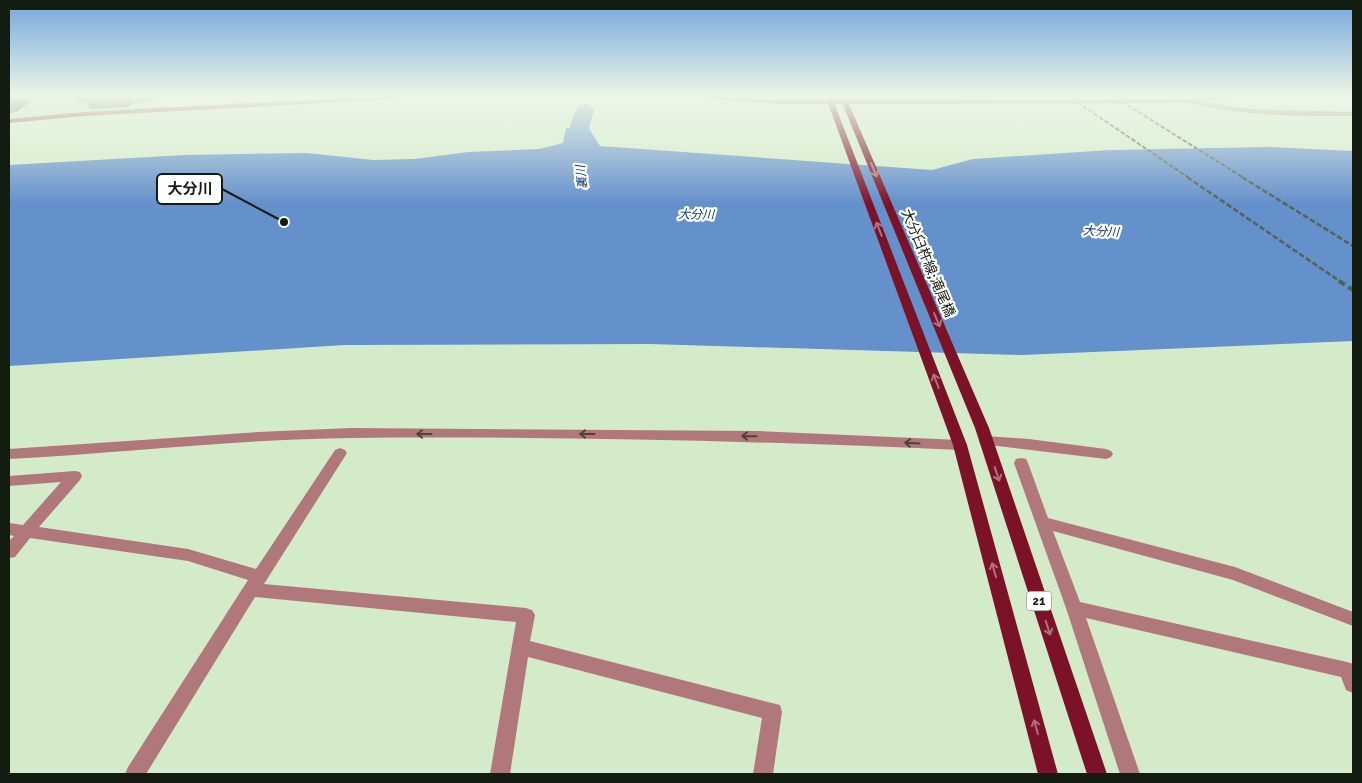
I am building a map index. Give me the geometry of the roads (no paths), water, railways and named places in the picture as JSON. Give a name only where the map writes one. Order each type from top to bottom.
[{"type":"main road","points":[[842,132],[954,426],[1048,774]]},
{"type":"main road","name":"大分臼杵線;滝尾橋","points":[[857,132],[984,435]]},
{"type":"main road","name":"21","points":[[984,435],[1096,774]]},
{"type":"street","points":[[9,454],[258,437],[351,433],[759,436],[960,446]]},
{"type":"street","points":[[984,435],[1028,444],[1106,454]]},
{"type":"street","points":[[135,774],[255,583],[340,453]]},
{"type":"street","points":[[1021,463],[1074,608],[1130,774]]},
{"type":"street","points":[[9,481],[74,476],[9,552]]},
{"type":"street","points":[[1043,522],[1236,574],[1353,619]]},
{"type":"street","points":[[9,529],[188,555],[255,583],[526,615],[500,774]]},
{"type":"street","points":[[1074,608],[1347,670],[1353,684]]},
{"type":"street","points":[[520,647],[773,712],[763,774]]},
{"type":"water","points":[[565,132],[591,132],[600,146],[932,170],[973,159],[1110,150],[1269,147],[1353,151],[1353,341],[1021,355],[650,344],[344,345],[9,366],[9,165],[185,155],[307,153],[373,160],[415,159],[468,152],[539,149],[563,143]]},
{"type":"waterway","name":"裏川","points":[[578,132],[582,171]]},
{"type":"railway","points":[[1121,132],[1189,178]]},
{"type":"railway","points":[[1170,132],[1244,178]]},
{"type":"railway","points":[[1187,177],[1341,282]]},
{"type":"railway","points":[[1242,177],[1353,246]]},
{"type":"railway","points":[[1339,281],[1353,290]]},
{"type":"place","name":"大分川","points":[[284,222]]}]
